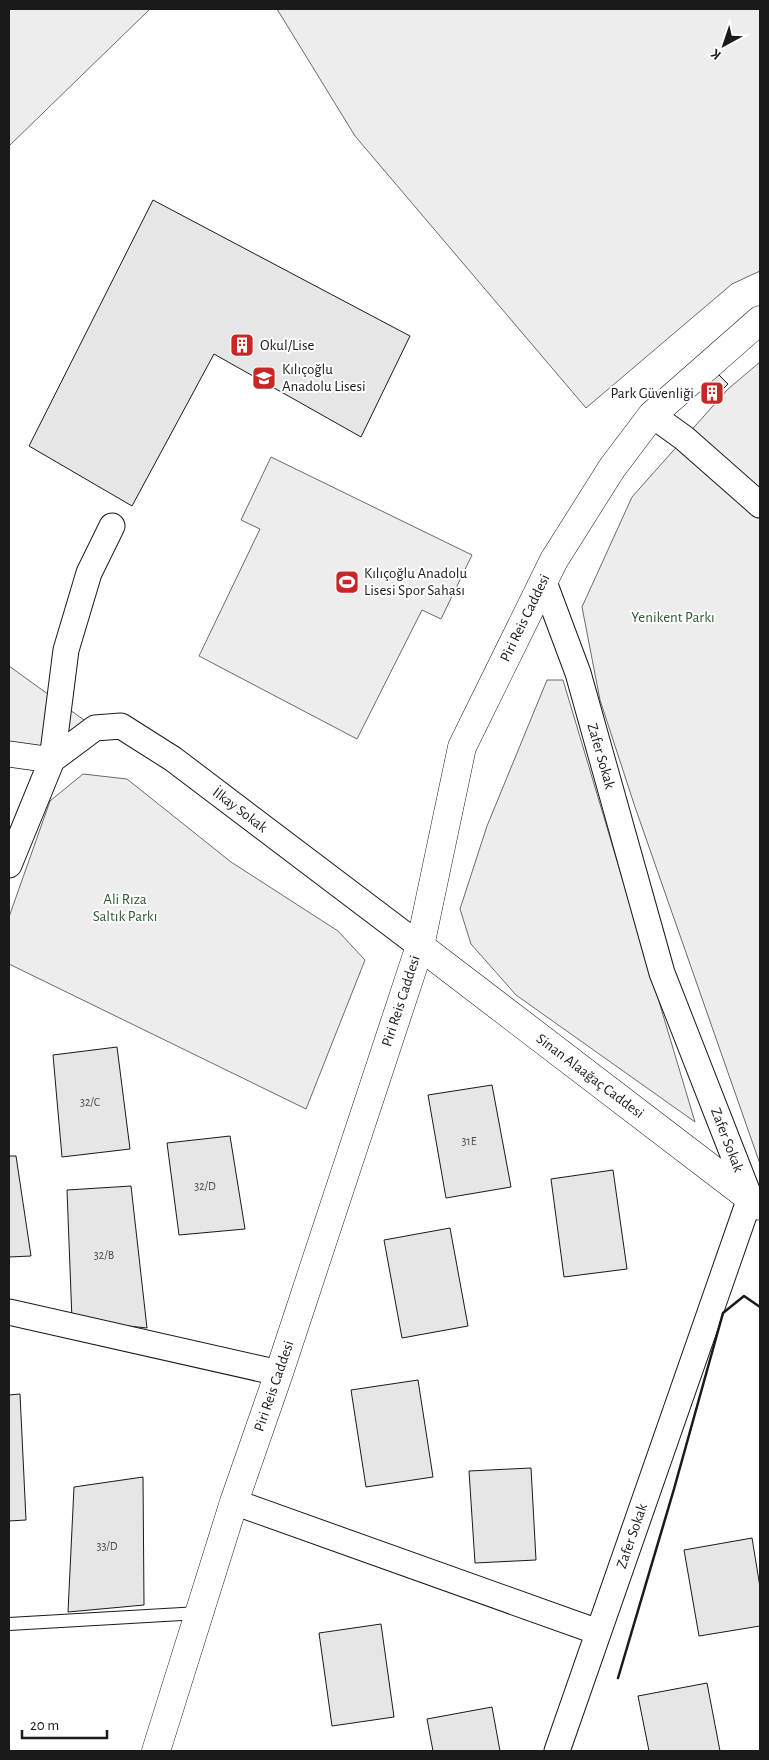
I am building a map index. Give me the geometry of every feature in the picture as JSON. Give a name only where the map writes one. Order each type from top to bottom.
[{"type":"main road","name":"Piri Reis Caddesi","points":[[156,1751],[234,1502],[279,1373],[420,946],[462,747],[554,560],[612,468],[652,415],[760,320]]},
{"type":"main road","name":"Sinan Alaağaç Caddesi","points":[[420,946],[755,1202]]},
{"type":"street","points":[[652,415],[684,438],[760,505]]},
{"type":"street","points":[[9,865],[52,760],[66,650],[89,573],[112,526]]},
{"type":"street","name":"Zafer Sokak","points":[[544,582],[578,673],[662,973],[755,1202],[556,1751]]},
{"type":"street","name":"İlkay Sokak","points":[[52,760],[95,728],[121,726],[173,759],[420,946]]},
{"type":"street","points":[[9,754],[52,760]]},
{"type":"street","points":[[9,1312],[279,1373]]},
{"type":"street","points":[[234,1502],[598,1632]]},
{"type":"lane","points":[[9,1624],[199,1613]]},
{"type":"shaded area","points":[[9,9],[150,9],[9,146]]},
{"type":"shaded area","points":[[277,9],[760,9],[760,271],[732,284],[586,408],[355,136]]},
{"type":"shaded area","name":"Yenikent Parkı","points":[[760,362],[760,1164],[635,807],[600,700],[582,607],[632,497],[728,389]]},
{"type":"shaded area","name":"Kılıçoğlu Anadolu Lisesi Spor Sahası","points":[[271,457],[472,555],[441,619],[422,610],[357,739],[199,656],[260,529],[241,520]]},
{"type":"shaded area","points":[[9,666],[95,728],[52,760],[9,754]]},
{"type":"shaded area","points":[[547,680],[563,680],[695,1122],[516,995],[471,944],[460,909],[487,826]]},
{"type":"shaded area","name":"Ali Rıza Saltık Parkı","points":[[83,774],[127,779],[231,862],[338,931],[365,960],[306,1109],[9,964],[9,917],[50,801]]},
{"type":"building","name":"Okul/Lise","points":[[153,200],[410,336],[361,437],[214,354],[132,506],[29,446]]},
{"type":"building","name":"Park Güvenliği","points":[[714,370],[728,384],[711,401],[698,385]]},
{"type":"building","points":[[117,1047],[130,1149],[62,1157],[53,1055]]},
{"type":"building","points":[[492,1085],[511,1187],[446,1198],[428,1095]]},
{"type":"building","points":[[230,1136],[245,1229],[179,1235],[167,1143]]},
{"type":"building","points":[[9,1156],[16,1156],[31,1256],[9,1257]]},
{"type":"building","points":[[613,1170],[627,1269],[564,1277],[551,1179]]},
{"type":"building","points":[[131,1186],[147,1328],[72,1320],[67,1190]]},
{"type":"building","points":[[450,1228],[468,1326],[402,1338],[384,1240]]},
{"type":"building","points":[[418,1380],[433,1477],[366,1487],[351,1390]]},
{"type":"building","points":[[20,1394],[26,1520],[9,1521],[9,1395]]},
{"type":"building","points":[[531,1468],[536,1560],[475,1563],[469,1471]]},
{"type":"building","points":[[143,1477],[144,1605],[68,1612],[74,1487]]},
{"type":"building","points":[[752,1538],[760,1587],[760,1626],[699,1636],[684,1550]]},
{"type":"building","points":[[381,1624],[394,1717],[332,1726],[319,1633]]},
{"type":"building","points":[[707,1683],[720,1751],[649,1751],[638,1696]]},
{"type":"building","points":[[492,1707],[500,1751],[433,1751],[427,1719]]},
{"type":"wall","points":[[618,1678],[674,1489],[723,1313],[744,1296],[760,1307]]},
{"type":"place","name":"Okul/Lise","points":[[242,345]]},
{"type":"place","name":"Kılıçoğlu Anadolu Lisesi","points":[[264,378]]},
{"type":"place","name":"Park Güvenliği","points":[[712,393]]},
{"type":"place","name":"Kılıçoğlu Anadolu Lisesi Spor Sahası","points":[[347,582]]}]
